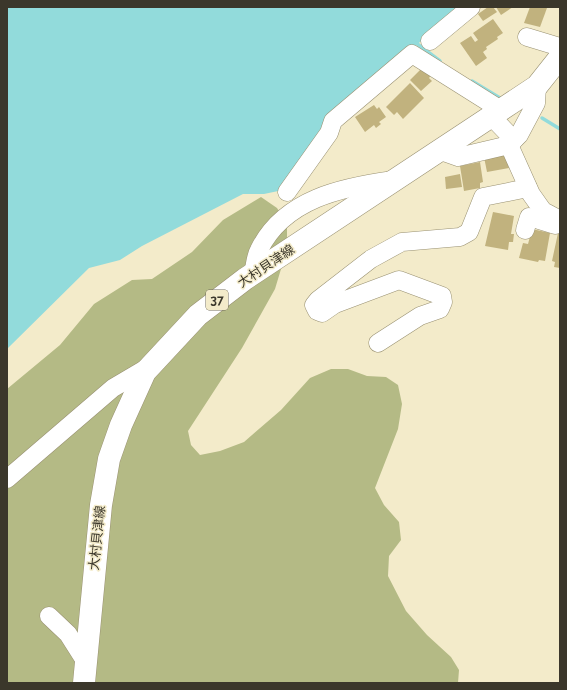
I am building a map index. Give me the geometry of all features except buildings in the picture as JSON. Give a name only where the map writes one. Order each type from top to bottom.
[{"type":"main road","name":"大村貝津線","points":[[85,673],[94,564],[101,505],[109,459],[121,425],[146,372],[152,364],[198,315],[253,274],[396,179],[441,151],[537,86],[560,57]]},
{"type":"street","points":[[430,42],[471,7]]},
{"type":"street","points":[[527,37],[560,47]]},
{"type":"street","points":[[287,192],[329,133],[333,121],[412,54],[496,113],[511,142],[528,188],[543,211],[560,220]]},
{"type":"street","points":[[441,151],[458,157],[511,142],[536,103],[537,86]]},
{"type":"street","points":[[253,274],[258,251],[268,236],[296,210],[320,195],[357,185],[396,179]]},
{"type":"street","points":[[378,343],[420,316],[440,308],[443,302],[442,296],[399,280],[335,304],[322,313],[317,311],[314,305],[318,300],[370,259],[402,242],[460,237],[470,232],[483,197],[528,188]]},
{"type":"street","points":[[526,230],[529,217],[560,225]]},
{"type":"street","points":[[7,479],[113,388],[152,364]]},
{"type":"street","points":[[49,616],[68,634],[85,673]]},
{"type":"green space","points":[[261,197],[277,208],[287,224],[287,249],[275,289],[242,348],[188,431],[191,445],[200,455],[220,451],[244,442],[281,410],[310,378],[331,369],[348,369],[367,376],[386,377],[398,385],[402,404],[398,429],[375,488],[384,505],[399,522],[401,540],[389,556],[388,576],[406,611],[427,635],[451,657],[459,670],[458,683],[7,683],[7,389],[60,345],[94,304],[132,280],[152,279],[192,252],[223,220]]},
{"type":"water","points":[[7,7],[465,7],[411,49],[330,120],[283,190],[264,194],[243,194],[142,246],[120,260],[89,268],[7,349]]},
{"type":"waterway","points":[[416,43],[440,61]]},
{"type":"waterway","points":[[472,81],[500,98]]},
{"type":"waterway","points":[[542,118],[560,129]]}]
